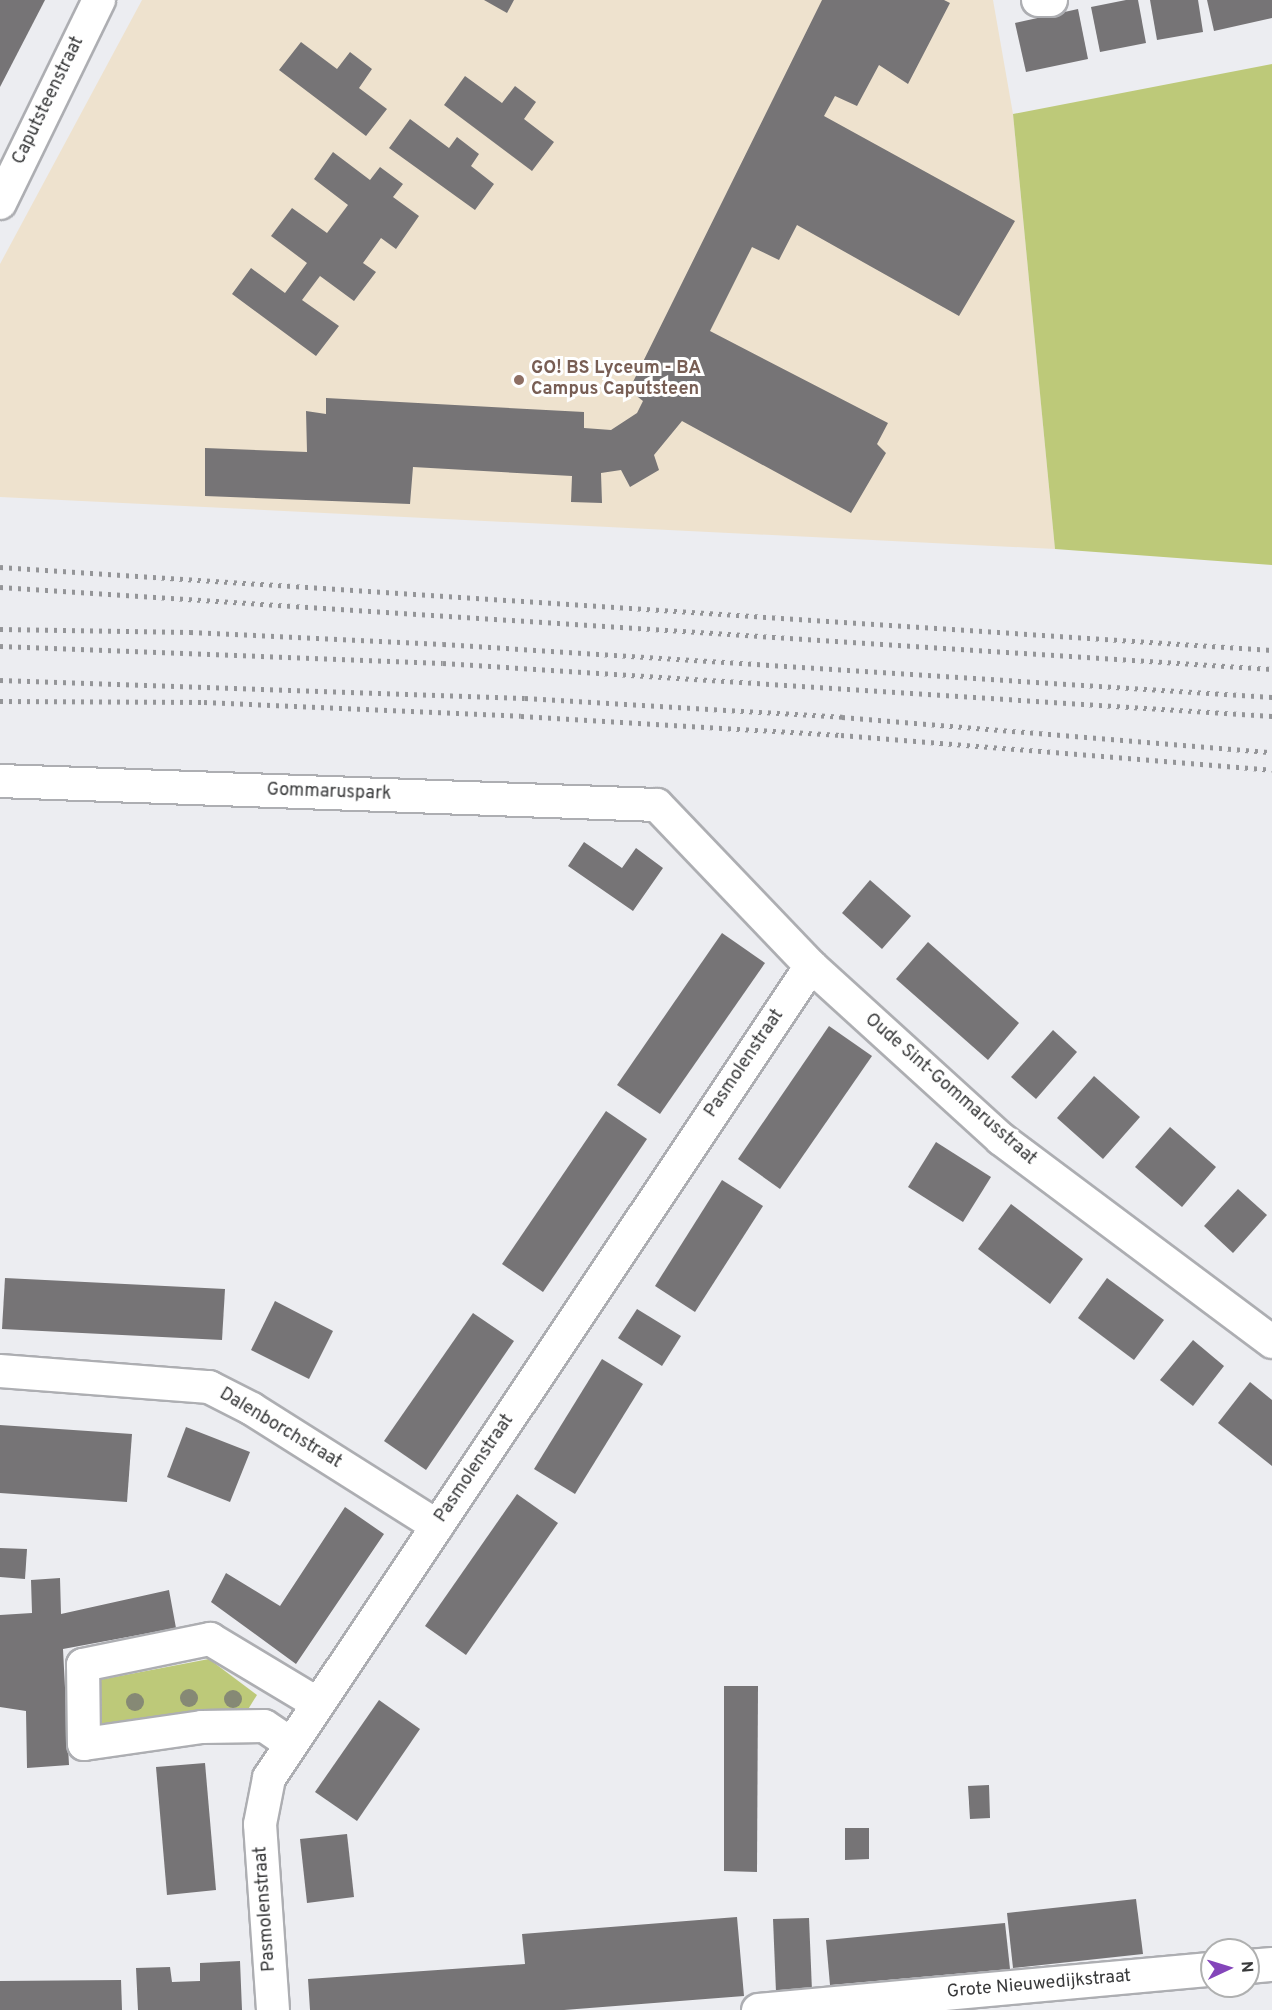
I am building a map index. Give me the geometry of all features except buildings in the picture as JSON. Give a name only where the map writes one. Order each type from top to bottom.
[{"type":"main road","name":"Grote Nieuwedijkstraat","points":[[758,2010],[1200,1970]]},
{"type":"street","name":"Caputsteenstraat","points":[[0,203],[99,0]]},
{"type":"street","points":[[1038,0],[1052,0]]},
{"type":"street","name":"Gommaruspark","points":[[0,781],[657,805]]},
{"type":"street","name":"Oude Sint-Gommarusstraat","points":[[657,805],[811,966],[1000,1139],[1272,1342]]},
{"type":"street","name":"Pasmolenstraat","points":[[273,2010],[260,1824],[269,1778],[811,966]]},
{"type":"street","name":"Dalenborchstraat","points":[[0,1371],[209,1387],[252,1408],[436,1526]]},
{"type":"street","points":[[291,1744],[264,1726],[202,1727],[84,1744],[83,1665],[210,1639],[318,1704]]},
{"type":"shaded area","name":"GO! BS Lyceum - BA Campus Caputsteen","points":[[142,0],[993,0],[1013,114],[1055,549],[0,497],[0,264]]},
{"type":"green space","points":[[1272,64],[1272,565],[1055,549],[1013,114]]},
{"type":"green space","points":[[209,1659],[257,1695],[247,1711],[96,1724],[99,1680]]},
{"type":"railway","points":[[0,567],[1272,650]]},
{"type":"railway","points":[[0,587],[1272,669]]},
{"type":"railway","points":[[0,629],[190,632],[443,644],[1272,697]]},
{"type":"railway","points":[[0,646],[443,663],[1272,716]]},
{"type":"railway","points":[[0,680],[525,698],[842,717],[1272,752]]},
{"type":"railway","points":[[0,701],[204,702],[521,716],[841,735],[1272,770]]},
{"type":"place","name":"GO! BS Lyceum - BA Campus Caputsteen","points":[[519,380]]}]
